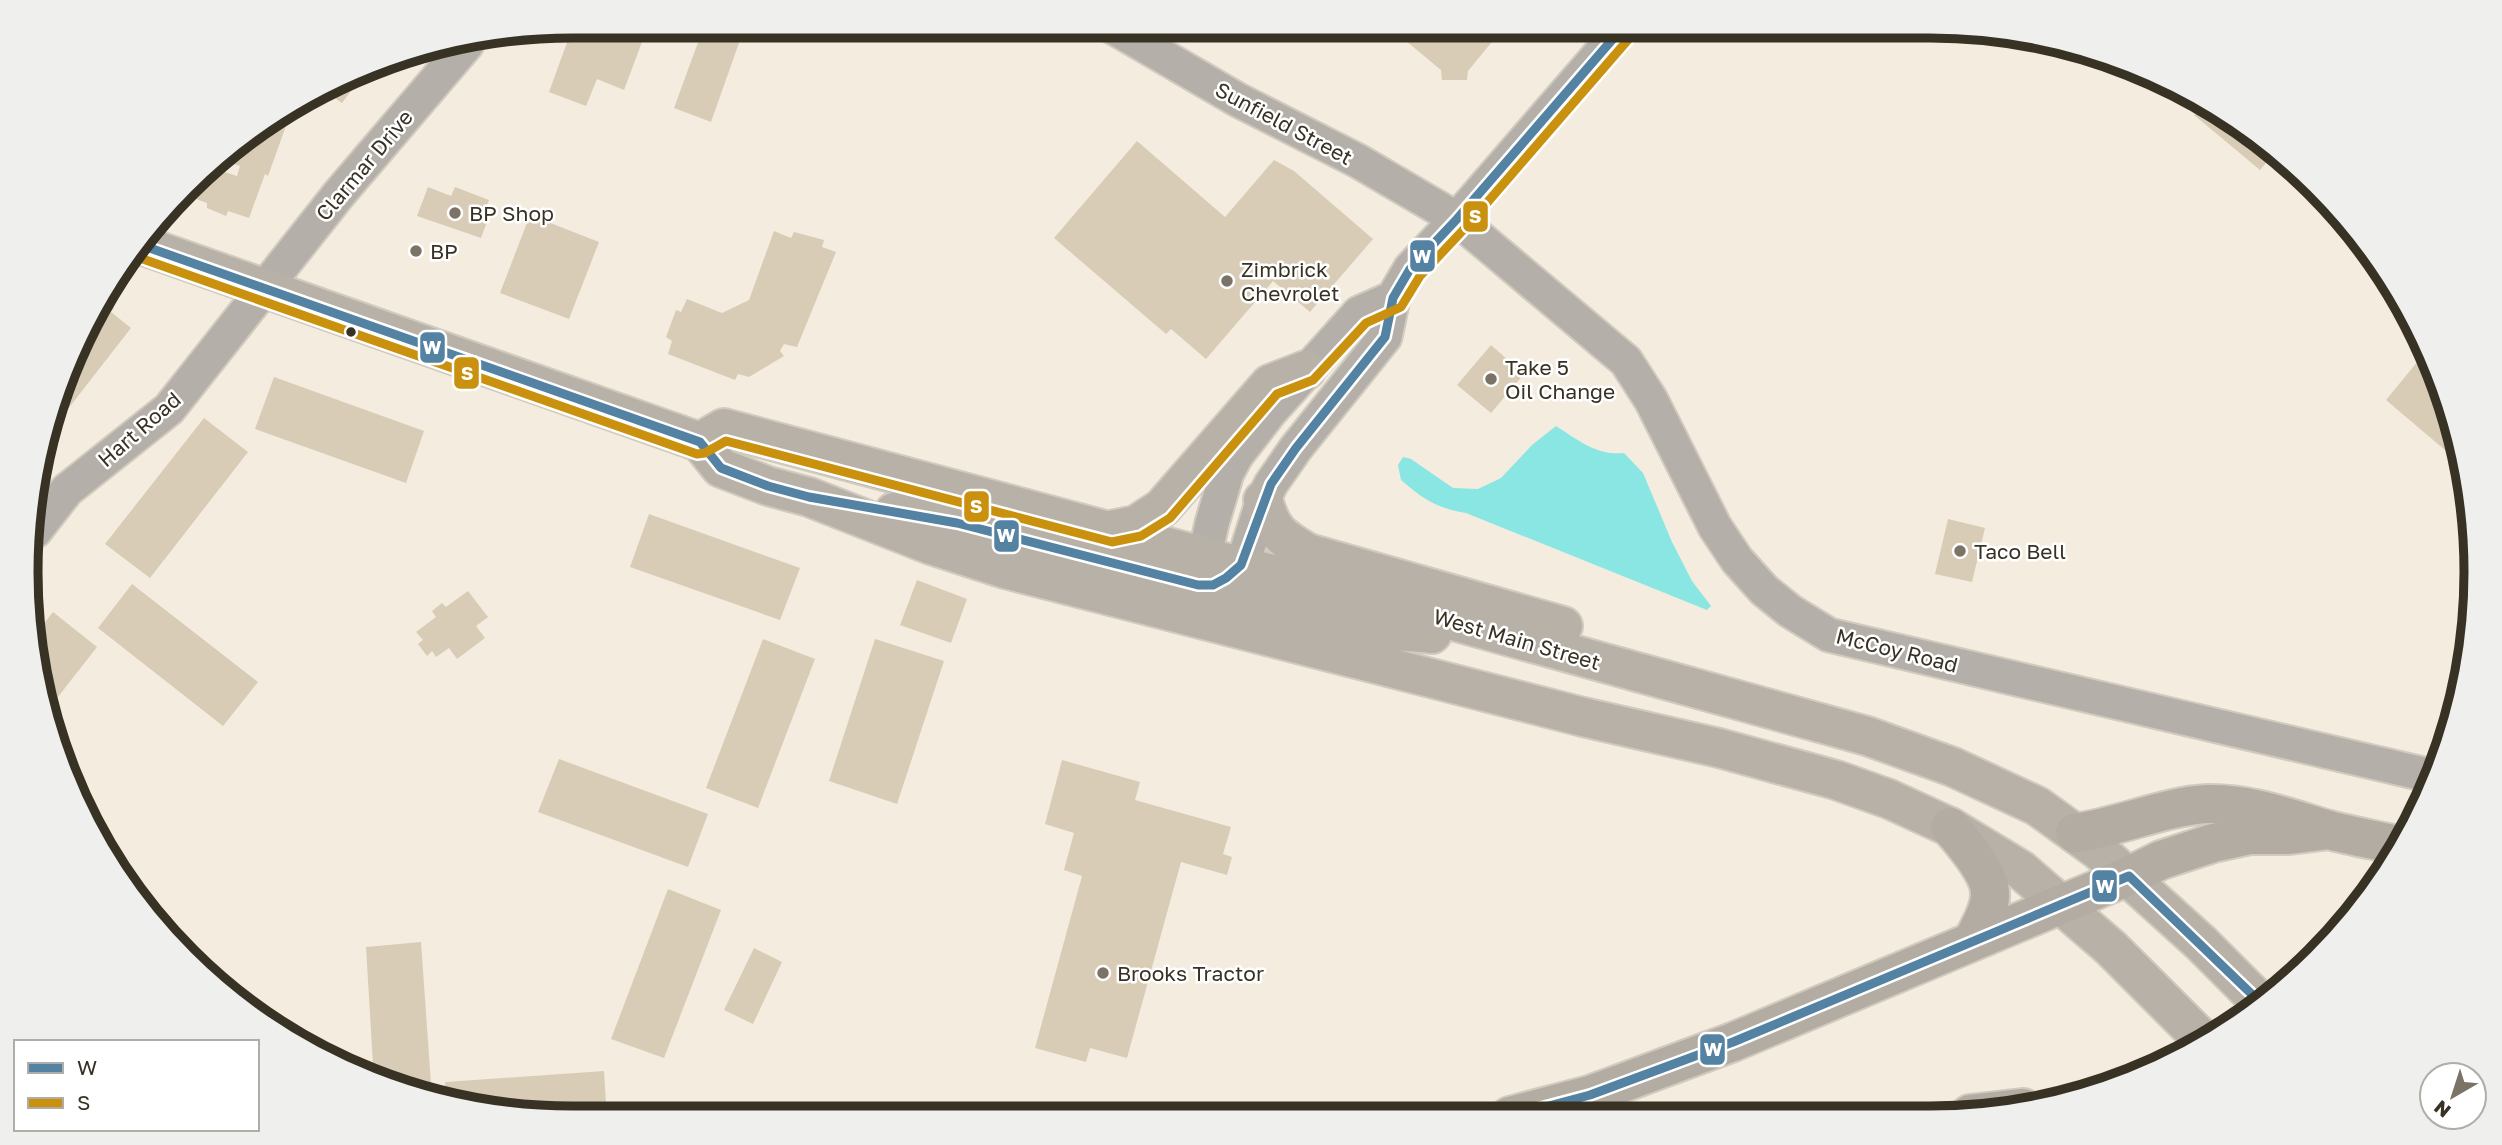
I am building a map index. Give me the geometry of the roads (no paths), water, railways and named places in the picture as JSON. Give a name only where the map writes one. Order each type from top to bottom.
[{"type":"highway","points":[[2076,833],[2101,830],[2176,809],[2207,804],[2270,811],[2329,830],[2390,843]]},
{"type":"highway","points":[[1950,827],[1974,855],[1991,892],[1984,917],[1973,940]]},
{"type":"highway","points":[[1548,1106],[1590,1095],[1734,1042],[2129,876],[2161,860],[2213,843],[2250,835],[2289,835],[2329,830]]},
{"type":"main road","points":[[149,248],[700,442]]},
{"type":"main road","points":[[1111,530],[1136,526],[1162,508],[1270,384],[1306,370]]},
{"type":"main road","name":"West Main Street","points":[[2198,1035],[2111,948],[2021,870],[1950,827],[1889,799],[1836,780],[1719,748],[1583,718],[1360,661],[1215,591],[1111,530],[724,428],[700,442],[721,468],[768,486],[809,497],[931,545],[1005,569],[1215,591],[1378,600],[1867,736],[1954,766],[2037,806],[2076,833],[2129,876],[2254,996]]},
{"type":"main road","points":[[1267,492],[1269,521],[1280,537],[1308,553],[1482,601],[1738,681],[1785,713]]},
{"type":"street","name":"Sunfield Street","points":[[1132,38],[1238,100],[1358,161],[1457,219]]},
{"type":"street","points":[[1215,591],[1267,492],[1296,448],[1385,337],[1393,298],[1410,269],[1457,219],[1614,38]]},
{"type":"street","name":"Clarmar Drive","points":[[263,288],[363,165],[461,51]]},
{"type":"street","name":"McCoy Road","points":[[1457,219],[1626,361],[1651,400],[1715,527],[1737,560],[1764,590],[1790,611],[1829,635],[2424,774]]},
{"type":"street","name":"Hart Road","points":[[41,523],[67,490],[169,409],[263,288]]},
{"type":"street","points":[[1215,591],[1222,489],[1236,456],[1306,370],[1359,313],[1393,298]]},
{"type":"street","points":[[1267,492],[1278,442],[1299,416],[1314,389],[1312,377],[1306,370]]},
{"type":"water","points":[[1556,426],[1596,449],[1624,453],[1643,473],[1672,542],[1692,581],[1711,606],[1707,610],[1466,513],[1438,505],[1401,480],[1398,465],[1403,457],[1411,459],[1453,488],[1478,489],[1501,478],[1532,445]]},
{"type":"place","name":"BP Shop","points":[[455,213]]},
{"type":"place","name":"BP","points":[[416,251]]},
{"type":"place","name":"Zimbrick Chevrolet","points":[[1227,281]]},
{"type":"place","name":"Take 5 Oil Change","points":[[1491,379]]},
{"type":"place","name":"Taco Bell","points":[[1960,551]]},
{"type":"place","name":"Brooks Tractor","points":[[1103,973]]}]
